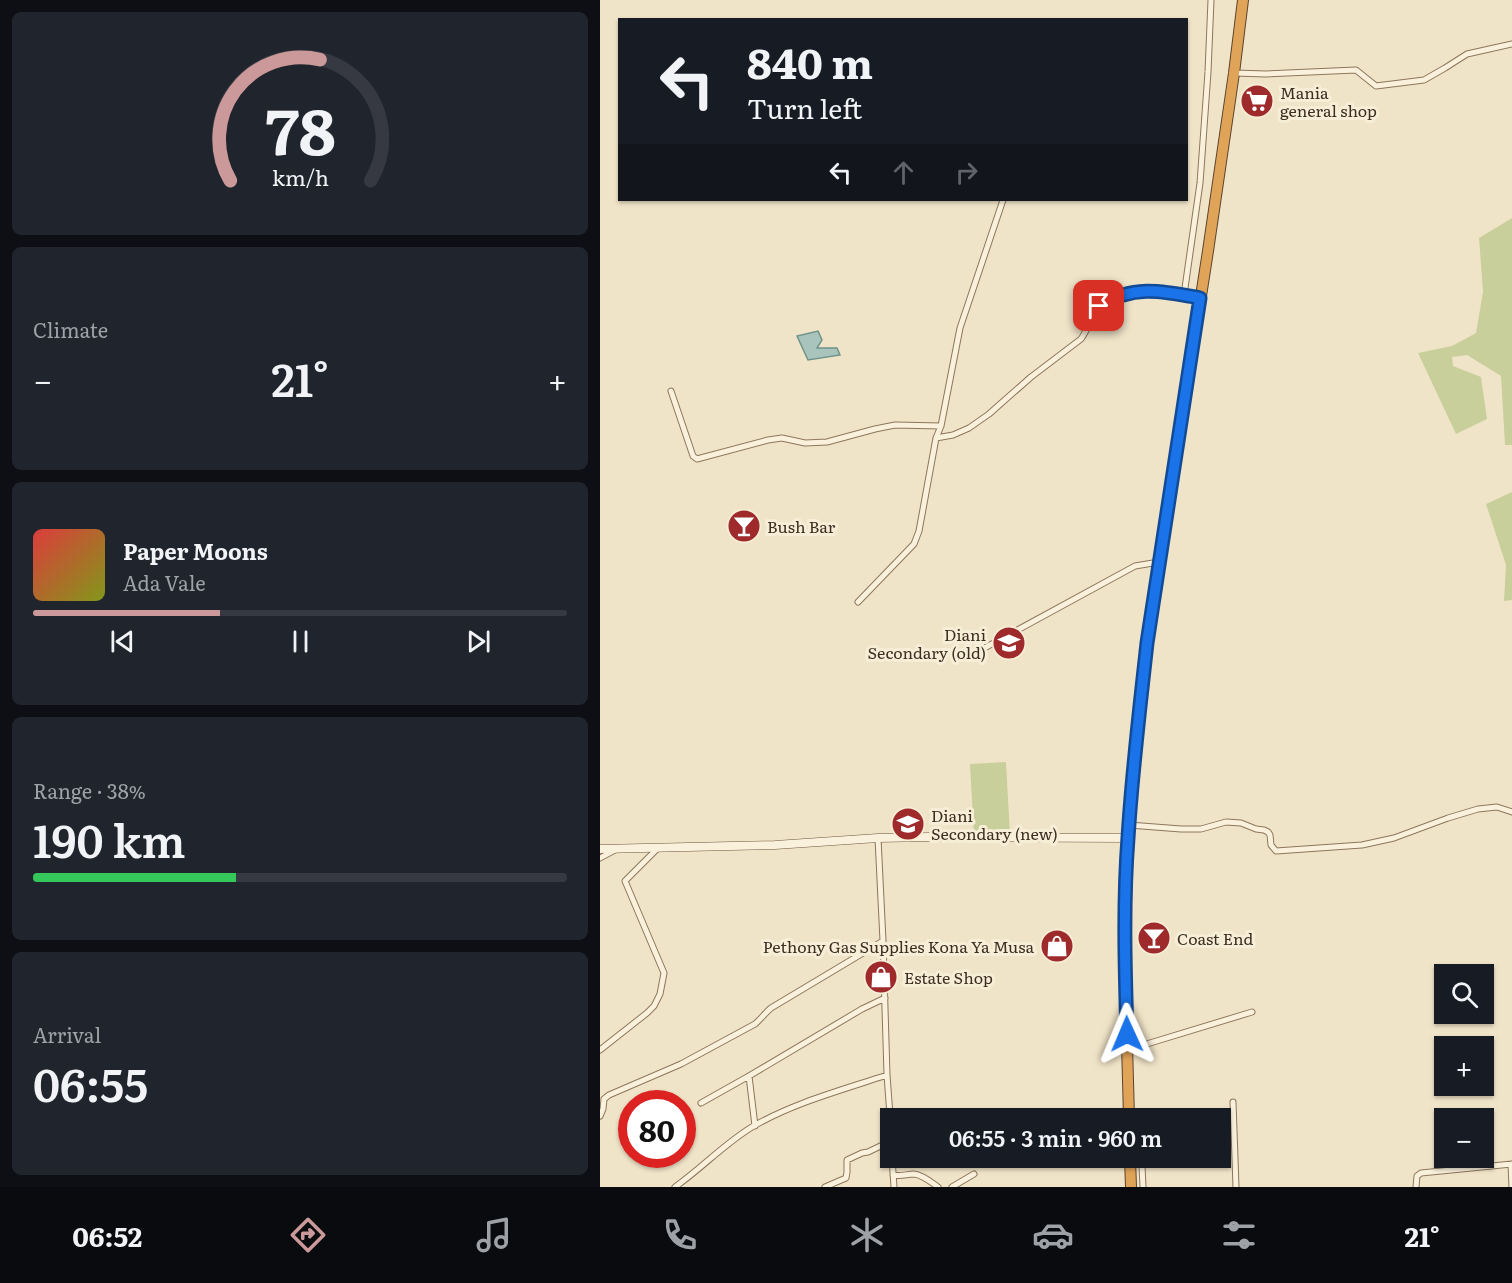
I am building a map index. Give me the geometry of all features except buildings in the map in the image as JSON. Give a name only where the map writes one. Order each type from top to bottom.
[{"type":"highway","points":[[1129,1108],[1126,930],[1128,838],[1140,698],[1243,0]]},
{"type":"highway","points":[[1130,1168],[1131,1187]]},
{"type":"street","points":[[1184,295],[1200,183],[1211,0]]},
{"type":"street","points":[[1234,73],[1356,70],[1376,86],[1424,80],[1467,54],[1512,44]]},
{"type":"street","points":[[858,602],[914,544],[919,531],[960,328],[1004,201]]},
{"type":"street","points":[[936,438],[953,435],[969,428],[989,414],[1030,377],[1081,339],[1099,306],[1104,303],[1140,291],[1200,298]]},
{"type":"street","points":[[671,391],[693,456],[697,459],[782,438],[805,444],[827,442],[895,425],[941,426]]},
{"type":"street","points":[[979,651],[1135,566],[1160,562]]},
{"type":"street","points":[[1129,825],[1201,829],[1226,822],[1241,823],[1268,832],[1271,845],[1276,851],[1362,845],[1394,838],[1478,809],[1497,807],[1512,812]]},
{"type":"street","points":[[878,838],[889,1108]]},
{"type":"street","points":[[600,849],[657,849],[878,838],[1128,838]]},
{"type":"street","points":[[600,858],[617,849]]},
{"type":"street","points":[[600,1050],[647,1013],[654,1006],[660,994],[664,973],[625,881],[657,849]]},
{"type":"street","points":[[600,1116],[604,1099],[609,1095],[681,1064],[755,1024],[771,1008],[883,941]]},
{"type":"street","points":[[701,1102],[885,998]]},
{"type":"street","points":[[1127,1050],[1252,1012]]},
{"type":"street","points":[[675,1187],[730,1142],[755,1126],[803,1103],[887,1075]]},
{"type":"street","points":[[749,1076],[755,1126]]},
{"type":"street","points":[[1233,1102],[1236,1187]]},
{"type":"street","points":[[825,1187],[846,1178],[847,1160],[880,1146]]},
{"type":"street","points":[[1416,1187],[1417,1176],[1421,1173],[1511,1164],[1512,1187]]},
{"type":"street","points":[[893,1168],[894,1187]]},
{"type":"street","points":[[1142,1168],[1143,1187]]},
{"type":"street","points":[[952,1187],[974,1174]]},
{"type":"street","points":[[893,1175],[917,1175],[938,1187]]},
{"type":"green space","points":[[1512,218],[1512,445],[1505,445],[1501,376],[1467,355],[1452,357],[1453,366],[1481,377],[1487,419],[1456,434],[1418,353],[1452,346],[1476,333],[1483,292],[1479,238]]},
{"type":"green space","points":[[1512,492],[1512,600],[1504,601],[1506,565],[1486,504]]},
{"type":"green space","points":[[1006,762],[1010,835],[974,837],[970,764]]},
{"type":"water","points":[[818,331],[822,340],[817,348],[837,348],[840,355],[808,360],[797,336]]},
{"type":"place","name":"Mania general shop","points":[[1257,101]]},
{"type":"place","name":"Bush Bar","points":[[744,526]]},
{"type":"place","name":"Diani Secondary (old)","points":[[1009,643]]},
{"type":"place","name":"Diani Secondary (new)","points":[[908,824]]},
{"type":"place","name":"Coast End","points":[[1154,938]]},
{"type":"place","name":"Pethony Gas Supplies Kona Ya Musa","points":[[1057,946]]},
{"type":"place","name":"Estate Shop","points":[[881,977]]},
{"type":"route","points":[[1099,306],[1118,297],[1140,291],[1200,298],[1140,698],[1127,862],[1127,1034]]}]
